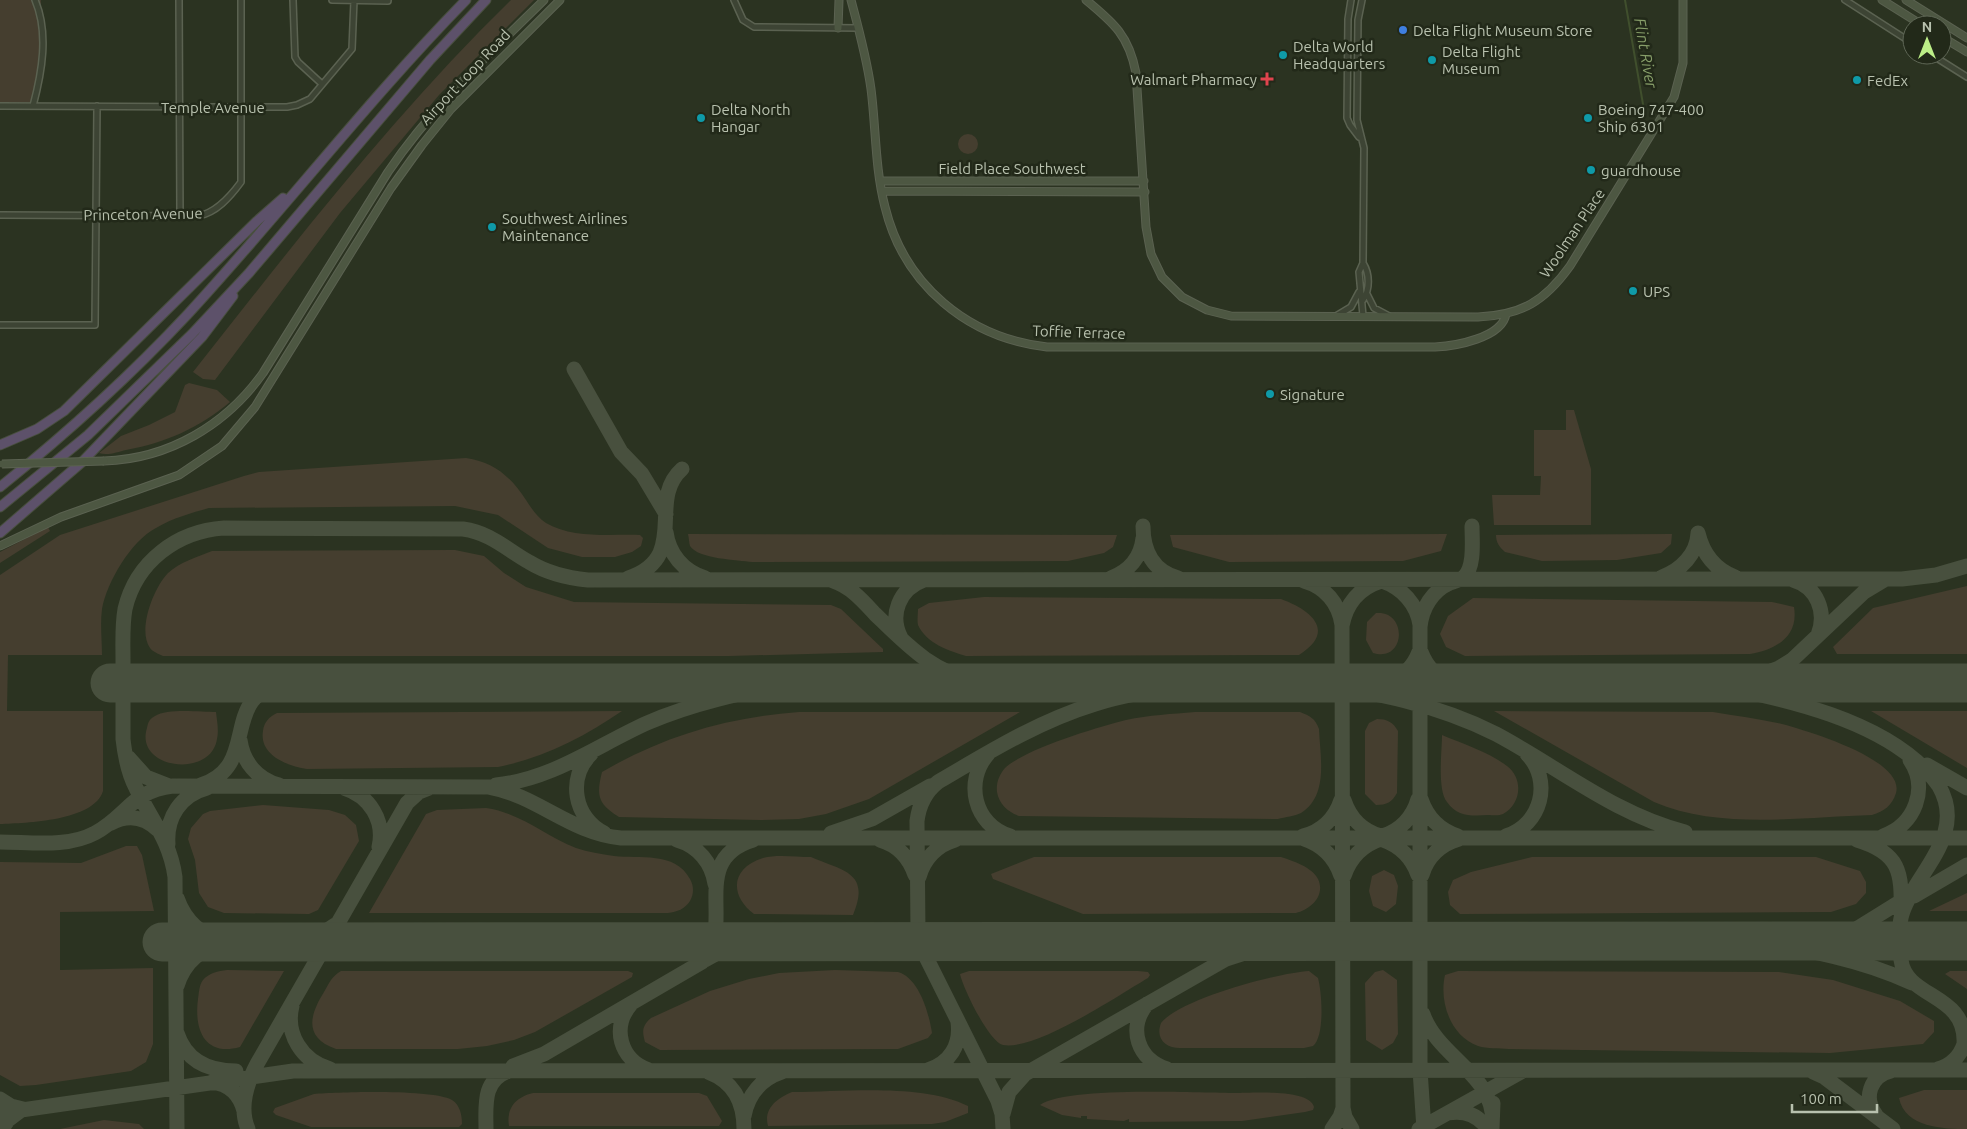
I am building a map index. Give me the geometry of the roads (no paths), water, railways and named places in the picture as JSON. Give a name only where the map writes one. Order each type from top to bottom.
[{"type":"highway","points":[[0,487],[86,414],[142,362],[186,316],[406,64],[466,0]]},
{"type":"highway","points":[[0,507],[82,440],[123,403],[249,273],[430,60],[486,0]]},
{"type":"highway","points":[[0,445],[37,430],[64,411],[256,221],[294,191]]},
{"type":"highway","points":[[0,533],[82,462],[202,337],[249,273]]},
{"type":"street","points":[[33,106],[40,77],[43,53],[41,18],[35,0]]},
{"type":"street","points":[[179,0],[180,216]]},
{"type":"street","name":"Princeton Avenue","points":[[0,215],[198,216],[212,212],[241,182],[241,0]]},
{"type":"street","points":[[293,0],[295,57],[322,84]]},
{"type":"street","points":[[332,0],[388,1]]},
{"type":"street","name":"Temple Avenue","points":[[0,106],[287,107],[296,105],[310,100],[352,50],[354,0]]},
{"type":"street","name":"Airport Loop Road","points":[[1,464],[104,461],[147,455],[190,439],[208,428],[239,402],[263,373],[388,172],[438,106],[544,0]]},
{"type":"street","name":"Airport Loop Road","points":[[0,546],[47,522],[179,475],[222,446],[256,407],[398,178],[450,109],[560,0]]},
{"type":"street","points":[[734,0],[743,20],[754,27],[858,28]]},
{"type":"street","points":[[838,28],[839,0]]},
{"type":"street","name":"Toffie Terrace","points":[[851,0],[871,90],[880,181],[889,222],[915,271],[933,293],[962,318],[976,326],[1005,339],[1047,347],[1444,347],[1468,342],[1483,336],[1502,322],[1506,314]]},
{"type":"street","name":"Woolman Place","points":[[1086,0],[1118,28],[1133,55],[1136,72],[1146,227],[1151,254],[1162,277],[1182,297],[1196,306],[1220,315],[1478,317],[1506,314],[1532,304],[1560,280],[1671,103],[1679,84],[1683,63],[1683,0]]},
{"type":"street","points":[[1352,0],[1348,19],[1347,118],[1350,126],[1360,138]]},
{"type":"street","points":[[1362,0],[1358,20],[1356,120],[1364,148],[1363,263],[1359,272],[1359,292],[1363,300],[1363,316]]},
{"type":"street","points":[[1845,0],[1902,37]]},
{"type":"street","points":[[1882,0],[1906,15]]},
{"type":"street","points":[[1906,0],[1967,38]]},
{"type":"street","points":[[1952,43],[1967,52]]},
{"type":"street","points":[[1948,65],[1967,77]]},
{"type":"street","points":[[0,325],[95,325],[97,106]]},
{"type":"street","name":"Field Place Southwest","points":[[880,181],[1144,181]]},
{"type":"street","points":[[944,182],[944,191]]},
{"type":"street","points":[[993,182],[993,191]]},
{"type":"street","points":[[1055,182],[1055,191]]},
{"type":"street","name":"Field Place Southwest","points":[[882,191],[1145,192]]},
{"type":"street","points":[[1363,263],[1368,272],[1367,294],[1374,308],[1390,316]]},
{"type":"street","points":[[1335,316],[1351,307],[1359,292]]},
{"type":"street","points":[[1363,300],[1367,294]]},
{"type":"waterway","name":"Flint River","points":[[1625,0],[1644,110]]},
{"type":"place","name":"Delta Flight Museum Store","points":[[1403,30]]},
{"type":"place","name":"Delta World Headquarters","points":[[1283,55]]},
{"type":"place","name":"Delta Flight Museum","points":[[1432,60]]},
{"type":"place","name":"Walmart Pharmacy","points":[[1267,79]]},
{"type":"place","name":"FedEx","points":[[1857,80]]},
{"type":"place","name":"Delta North Hangar","points":[[701,118]]},
{"type":"place","name":"Boeing 747-400 Ship 6301","points":[[1588,118]]},
{"type":"place","name":"guardhouse","points":[[1591,170]]},
{"type":"place","name":"Southwest Airlines Maintenance","points":[[492,227]]},
{"type":"place","name":"UPS","points":[[1633,291]]},
{"type":"place","name":"Signature","points":[[1270,394]]}]
